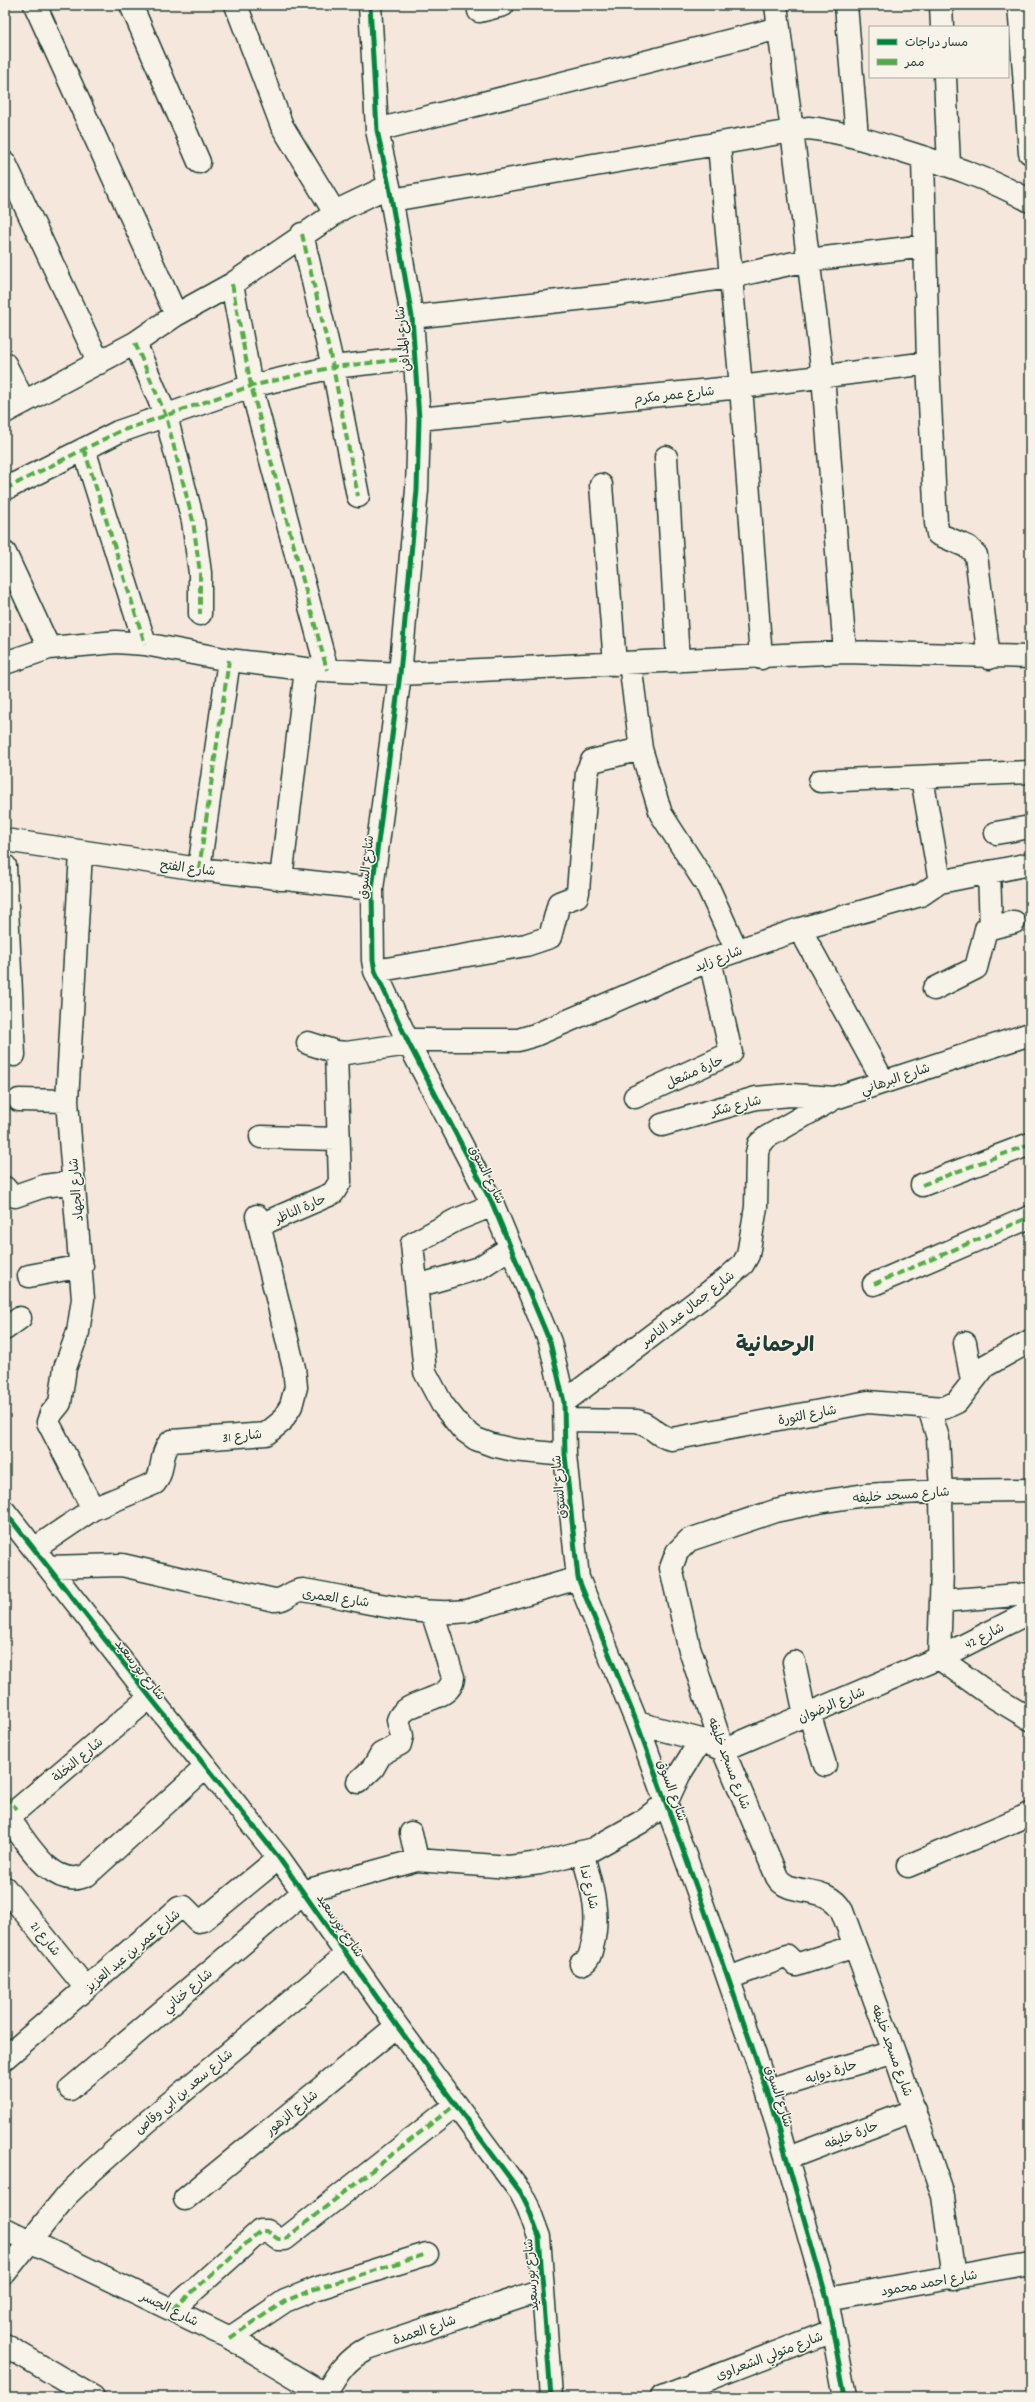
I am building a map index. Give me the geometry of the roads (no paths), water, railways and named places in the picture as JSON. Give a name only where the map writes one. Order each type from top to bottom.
[{"type":"street","points":[[35,5],[176,315]]},
{"type":"street","points":[[131,5],[199,162]]},
{"type":"street","points":[[236,5],[282,126],[335,213]]},
{"type":"street","name":"شارع المدافن","points":[[370,5],[377,130],[412,317],[419,420],[417,490],[400,674]]},
{"type":"street","points":[[478,11],[503,5]]},
{"type":"street","points":[[776,5],[823,376],[845,652]]},
{"type":"street","points":[[846,5],[857,137]]},
{"type":"street","points":[[941,5],[942,26]]},
{"type":"street","points":[[1019,5],[1030,153]]},
{"type":"street","points":[[377,130],[779,28]]},
{"type":"street","points":[[945,78],[949,165]]},
{"type":"street","points":[[5,364],[14,407],[99,363],[134,343],[176,315],[232,284],[302,234],[335,213],[390,193],[719,145],[808,128],[826,130],[857,137],[949,165],[980,176],[1030,201]]},
{"type":"street","points":[[719,145],[741,387],[761,658]]},
{"type":"street","points":[[923,157],[928,363],[938,534],[968,547],[976,554],[989,658]]},
{"type":"street","points":[[5,164],[99,363]]},
{"type":"street","points":[[302,234],[333,367],[358,496]]},
{"type":"street","points":[[412,317],[614,295],[730,277],[808,260],[925,246]]},
{"type":"street","points":[[232,284],[251,386],[316,670],[281,878]]},
{"type":"street","points":[[134,343],[166,416],[193,521],[200,573],[200,614]]},
{"type":"street","points":[[5,489],[118,432],[251,386],[333,367],[415,358]]},
{"type":"street","name":"شارع عمر مكرم","points":[[419,420],[741,387],[928,363]]},
{"type":"street","points":[[84,449],[145,644]]},
{"type":"street","points":[[666,457],[678,661]]},
{"type":"street","points":[[601,485],[623,664],[641,749],[662,814],[708,887],[737,951]]},
{"type":"street","points":[[5,553],[49,648]]},
{"type":"street","points":[[5,663],[49,648],[103,642],[145,644],[229,660],[316,670],[400,674],[761,658],[845,652],[989,658],[1030,658]]},
{"type":"street","points":[[199,869],[229,660]]},
{"type":"street","name":"شارع السوق","points":[[400,674],[372,889],[372,949],[376,971],[408,1042],[493,1205],[550,1342],[564,1411],[565,1455],[578,1578],[637,1723],[767,2090],[788,2158],[827,2299],[845,2397]]},
{"type":"street","points":[[376,971],[526,945],[550,937],[559,903],[578,895],[587,772],[592,761],[641,749]]},
{"type":"street","points":[[820,781],[922,778],[1030,772]]},
{"type":"street","points":[[922,778],[940,882]]},
{"type":"street","points":[[996,833],[1030,827]]},
{"type":"street","name":"شارع الفتح","points":[[5,840],[82,853],[199,869],[372,889]]},
{"type":"street","name":"شارع الجهاد","points":[[82,853],[67,1101],[82,1266],[83,1299],[78,1332],[65,1368],[60,1403],[51,1414],[48,1422],[93,1509]]},
{"type":"street","name":"شارع زايد","points":[[336,1052],[346,1053],[408,1042],[518,1040],[535,1036],[710,960],[800,929],[921,895],[940,882],[1030,864]]},
{"type":"street","points":[[5,866],[14,1055]]},
{"type":"street","points":[[989,872],[991,928]]},
{"type":"street","points":[[934,990],[976,968],[984,930],[1014,922]]},
{"type":"street","points":[[800,929],[883,1081]]},
{"type":"street","name":"حارة مشعل","points":[[635,1097],[731,1054],[710,960]]},
{"type":"street","name":"شارع البرهاني","points":[[766,1137],[835,1098],[1030,1034]]},
{"type":"street","points":[[308,1042],[336,1052]]},
{"type":"street","name":"حارة الناظر","points":[[258,1221],[333,1192],[340,1182],[336,1052]]},
{"type":"street","name":"شارع شكر","points":[[662,1125],[756,1098],[791,1096],[835,1098]]},
{"type":"street","points":[[19,1100],[67,1101]]},
{"type":"street","points":[[261,1137],[338,1139]]},
{"type":"street","name":"شارع جمال عبد الناصر","points":[[564,1411],[743,1264],[748,1255],[756,1207],[757,1153],[759,1144],[766,1137]]},
{"type":"street","points":[[922,1185],[1030,1144]]},
{"type":"street","points":[[5,1188],[10,1194],[15,1196],[44,1186],[74,1182]]},
{"type":"street","points":[[493,1205],[456,1220],[412,1242],[411,1249],[417,1286],[425,1372],[442,1404],[462,1429],[492,1445],[514,1450],[565,1455]]},
{"type":"street","points":[[874,1284],[1030,1217]]},
{"type":"street","name":"شارع 31","points":[[34,1549],[93,1509],[155,1483],[160,1477],[164,1450],[172,1441],[266,1434],[281,1422],[291,1406],[296,1387],[294,1368],[258,1221]]},
{"type":"street","points":[[417,1286],[479,1268],[510,1248]]},
{"type":"street","points":[[29,1276],[82,1266]]},
{"type":"street","name":"شارع الثورة","points":[[564,1411],[637,1421],[648,1425],[658,1435],[672,1439],[868,1402],[944,1408],[957,1402],[972,1381],[986,1366],[1030,1341]]},
{"type":"street","points":[[965,1344],[972,1381]]},
{"type":"street","points":[[929,1408],[938,1438],[941,1491],[939,1658],[992,1696],[1030,1719]]},
{"type":"street","name":"شارع مسجد خليفه","points":[[954,2278],[943,2196],[915,2110],[842,1911],[833,1899],[826,1895],[788,1886],[780,1881],[723,1750],[690,1647],[674,1586],[671,1568],[677,1552],[689,1540],[775,1511],[865,1495],[941,1491],[1030,1490]]},
{"type":"street","name":"شارع بورسعيد","points":[[5,1512],[305,1891],[397,2026],[521,2193],[539,2237],[551,2397]]},
{"type":"street","name":"شارع العمرى","points":[[48,1566],[122,1565],[274,1600],[283,1600],[294,1592],[303,1590],[432,1612],[467,1611],[578,1578]]},
{"type":"street","points":[[940,1601],[1030,1594]]},
{"type":"street","points":[[358,1782],[373,1768],[381,1754],[400,1744],[402,1736],[398,1720],[402,1712],[445,1692],[451,1686],[453,1677],[432,1612]]},
{"type":"street","name":"شارع 42","points":[[939,1658],[1030,1612]]},
{"type":"street","name":"شارع الرضوان","points":[[723,1750],[939,1658]]},
{"type":"street","points":[[794,1662],[807,1714],[825,1765]]},
{"type":"street","name":"شارع النخلة","points":[[9,1811],[150,1697]]},
{"type":"street","points":[[637,1723],[701,1740],[723,1750]]},
{"type":"street","points":[[305,1891],[417,1860],[509,1867],[540,1864],[593,1849],[641,1822],[666,1803],[679,1775],[701,1740]]},
{"type":"street","points":[[9,1811],[36,1855],[57,1876],[69,1880],[80,1879],[87,1875],[206,1767]]},
{"type":"street","points":[[908,1866],[1030,1814]]},
{"type":"street","points":[[411,1833],[417,1860]]},
{"type":"street","name":"شارع ندا","points":[[580,1964],[590,1957],[595,1935],[596,1911],[592,1888],[582,1852]]},
{"type":"street","name":"شارع عمر بن عبد العزيز","points":[[5,2058],[179,1908],[184,1907],[198,1921],[203,1920],[279,1858]]},
{"type":"street","name":"شارع 21","points":[[5,1888],[86,1988]]},
{"type":"street","name":"شارع خناني","points":[[70,2089],[305,1891]]},
{"type":"street","points":[[728,1978],[788,1956],[796,1965],[855,1946]]},
{"type":"street","name":"شارع سعد بن ابى وقاص","points":[[5,2273],[66,2196],[119,2146],[347,1954]]},
{"type":"street","name":"شارع الزهور","points":[[185,2199],[397,2026]]},
{"type":"street","name":"حارة دوابه","points":[[767,2090],[894,2052]]},
{"type":"street","points":[[173,2309],[260,2231],[267,2231],[278,2238],[285,2240],[455,2104]]},
{"type":"street","name":"حارة خليفه","points":[[788,2158],[915,2110]]},
{"type":"street","name":"شارع الجسر","points":[[5,2229],[173,2309],[230,2338],[327,2396]]},
{"type":"street","points":[[230,2338],[285,2301],[315,2289],[427,2254]]},
{"type":"street","name":"شارع احمد محمود","points":[[827,2299],[954,2278],[1030,2263]]},
{"type":"street","name":"شارع العمدة","points":[[327,2396],[342,2366],[354,2355],[368,2348],[542,2290]]},
{"type":"street","name":"شارع متولي الشعراوى","points":[[662,2397],[832,2331]]},
{"type":"street","points":[[5,2345],[92,2397]]},
{"type":"district","name":"الرحمانية","points":[[775,1344]]}]
